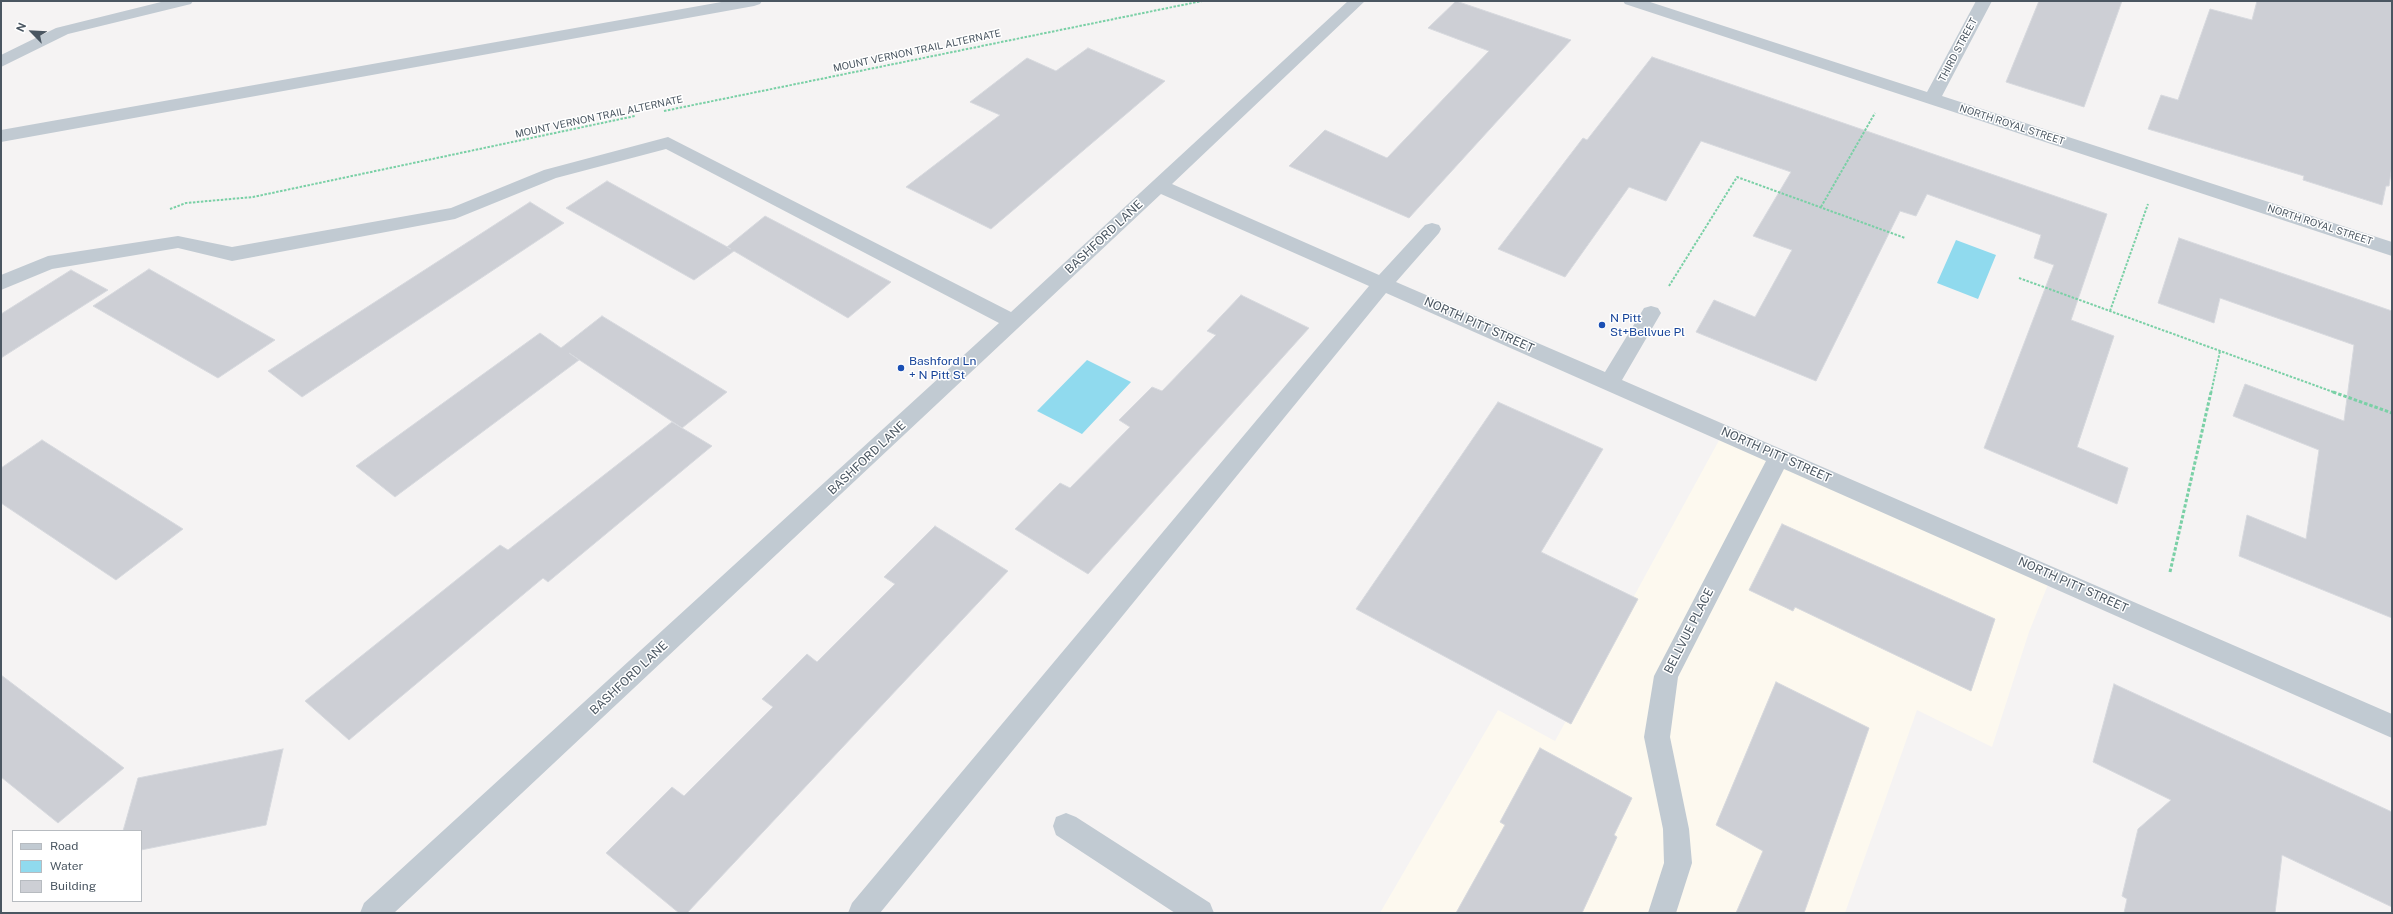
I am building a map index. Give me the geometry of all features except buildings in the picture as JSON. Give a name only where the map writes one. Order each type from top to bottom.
[{"type":"street","points":[[1,62],[62,31],[185,1]]},
{"type":"street","points":[[1,136],[754,1]]},
{"type":"street","name":"BASHFORD LANE","points":[[374,913],[1013,322],[1357,1]]},
{"type":"street","name":"NORTH ROYAL STREET","points":[[1631,1],[2392,248]]},
{"type":"street","name":"THIRD STREET","points":[[1932,99],[1984,1]]},
{"type":"street","points":[[1,283],[48,262],[178,242],[232,254],[455,213],[550,174],[668,143],[1013,322]]},
{"type":"street","name":"NORTH PITT STREET","points":[[1159,186],[2392,726]]},
{"type":"street","points":[[862,913],[1383,283],[1432,229]]},
{"type":"street","points":[[1609,383],[1651,314]]},
{"type":"street","name":"BELLVUE PLACE","points":[[1662,913],[1678,863],[1676,829],[1657,737],[1666,676],[1779,457]]},
{"type":"street","points":[[1066,826],[1200,913]]},
{"type":"path","name":"MOUNT VERNON TRAIL ALTERNATE","points":[[658,112],[1202,1]]},
{"type":"path","points":[[1821,207],[1891,85]]},
{"type":"path","name":"MOUNT VERNON TRAIL ALTERNATE","points":[[165,211],[186,204],[253,197],[643,115]]},
{"type":"path","points":[[1651,314],[1737,176],[1904,238]]},
{"type":"path","points":[[2110,311],[2148,203]]},
{"type":"path","points":[[2019,278],[2392,413]]},
{"type":"path","points":[[2170,572],[2220,351]]},
{"type":"shaded area","points":[[1723,433],[2051,577],[2029,632],[1992,747],[1917,710],[1845,913],[1380,913],[1498,710],[1555,741]]},
{"type":"water","points":[[1956,240],[1996,255],[1978,299],[1937,283]]},
{"type":"water","points":[[1087,360],[1131,382],[1082,434],[1037,411]]},
{"type":"place","name":"N Pitt St+Bellvue Pl","points":[[1602,325]]},
{"type":"place","name":"Bashford Ln + N Pitt St","points":[[901,368]]}]
